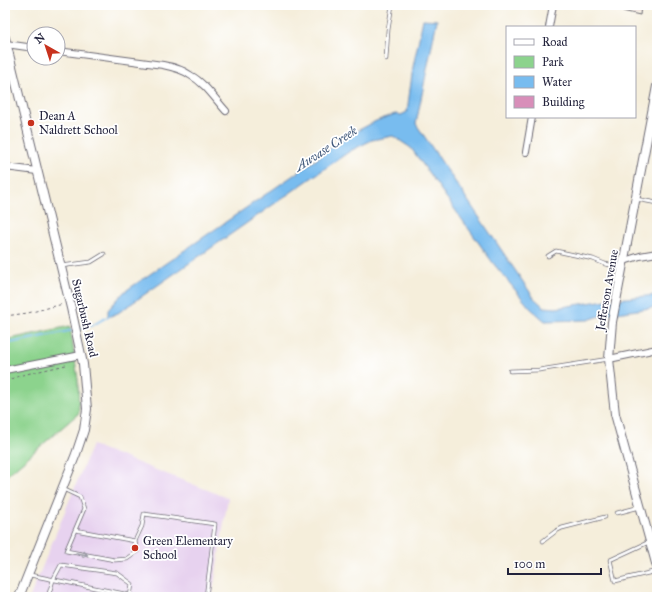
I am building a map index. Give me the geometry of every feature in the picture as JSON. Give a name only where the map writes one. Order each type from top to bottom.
[{"type":"street","points":[[549,26],[553,5]]},
{"type":"street","points":[[6,41],[26,46]]},
{"type":"street","name":"Sugarbush Road","points":[[6,41],[70,302],[81,355],[87,409],[84,430],[63,489],[19,597]]},
{"type":"street","points":[[66,52],[163,65],[178,69],[191,75],[204,85],[226,111]]},
{"type":"street","name":"Jefferson Avenue","points":[[657,86],[624,264],[616,297],[612,322],[610,359],[615,414],[649,542],[655,553],[657,566]]},
{"type":"street","points":[[526,152],[532,118]]},
{"type":"street","points":[[5,167],[37,171]]},
{"type":"street","points":[[624,264],[640,256],[657,253]]},
{"type":"street","points":[[610,359],[657,349]]},
{"type":"street","points":[[5,370],[81,355]]},
{"type":"lane","points":[[386,59],[388,30],[392,5]]},
{"type":"lane","points":[[652,5],[657,7]]},
{"type":"lane","points":[[636,199],[657,203]]},
{"type":"lane","points":[[548,256],[556,251],[593,259],[605,264],[624,264]]},
{"type":"lane","points":[[61,266],[91,262],[104,254]]},
{"type":"lane","points":[[510,371],[539,370],[610,359]]},
{"type":"lane","points":[[63,489],[80,497],[84,509],[66,551],[115,560],[126,559],[137,552],[135,541],[142,526],[144,514],[215,524],[206,597]]},
{"type":"lane","points":[[617,513],[640,507]]},
{"type":"lane","points":[[543,541],[562,528],[605,517]]},
{"type":"lane","points":[[76,530],[135,541]]},
{"type":"lane","points":[[649,542],[610,560],[615,581],[657,571]]},
{"type":"lane","points":[[28,575],[53,580],[130,596],[132,584],[117,573],[60,565],[53,580],[48,597]]},
{"type":"path","points":[[5,316],[28,313],[70,302]]},
{"type":"path","points":[[5,381],[22,375],[66,365]]},
{"type":"shaded area","name":"Green Elementary School","points":[[92,445],[228,498],[212,597],[30,597]]},
{"type":"green space","points":[[70,326],[78,380],[79,413],[5,477],[5,340]]},
{"type":"water","points":[[423,19],[437,20],[416,124],[534,298],[544,307],[556,308],[606,300],[657,295],[657,307],[603,315],[588,320],[545,321],[530,308],[493,263],[411,148],[393,136],[372,140],[350,151],[118,313],[108,317],[108,310],[124,292],[317,159],[340,140],[376,121],[395,114],[401,115],[407,112],[413,67]]},
{"type":"building","points":[[623,5],[641,5],[640,15],[622,11]]},
{"type":"waterway","name":"Auvase Creek","points":[[79,329],[93,325],[109,316]]},
{"type":"waterway","name":"Auvase Creek","points":[[5,344],[74,330]]},
{"type":"place","name":"Dean A Naldrett School","points":[[31,123]]},
{"type":"place","name":"Green Elementary School","points":[[135,548]]}]
